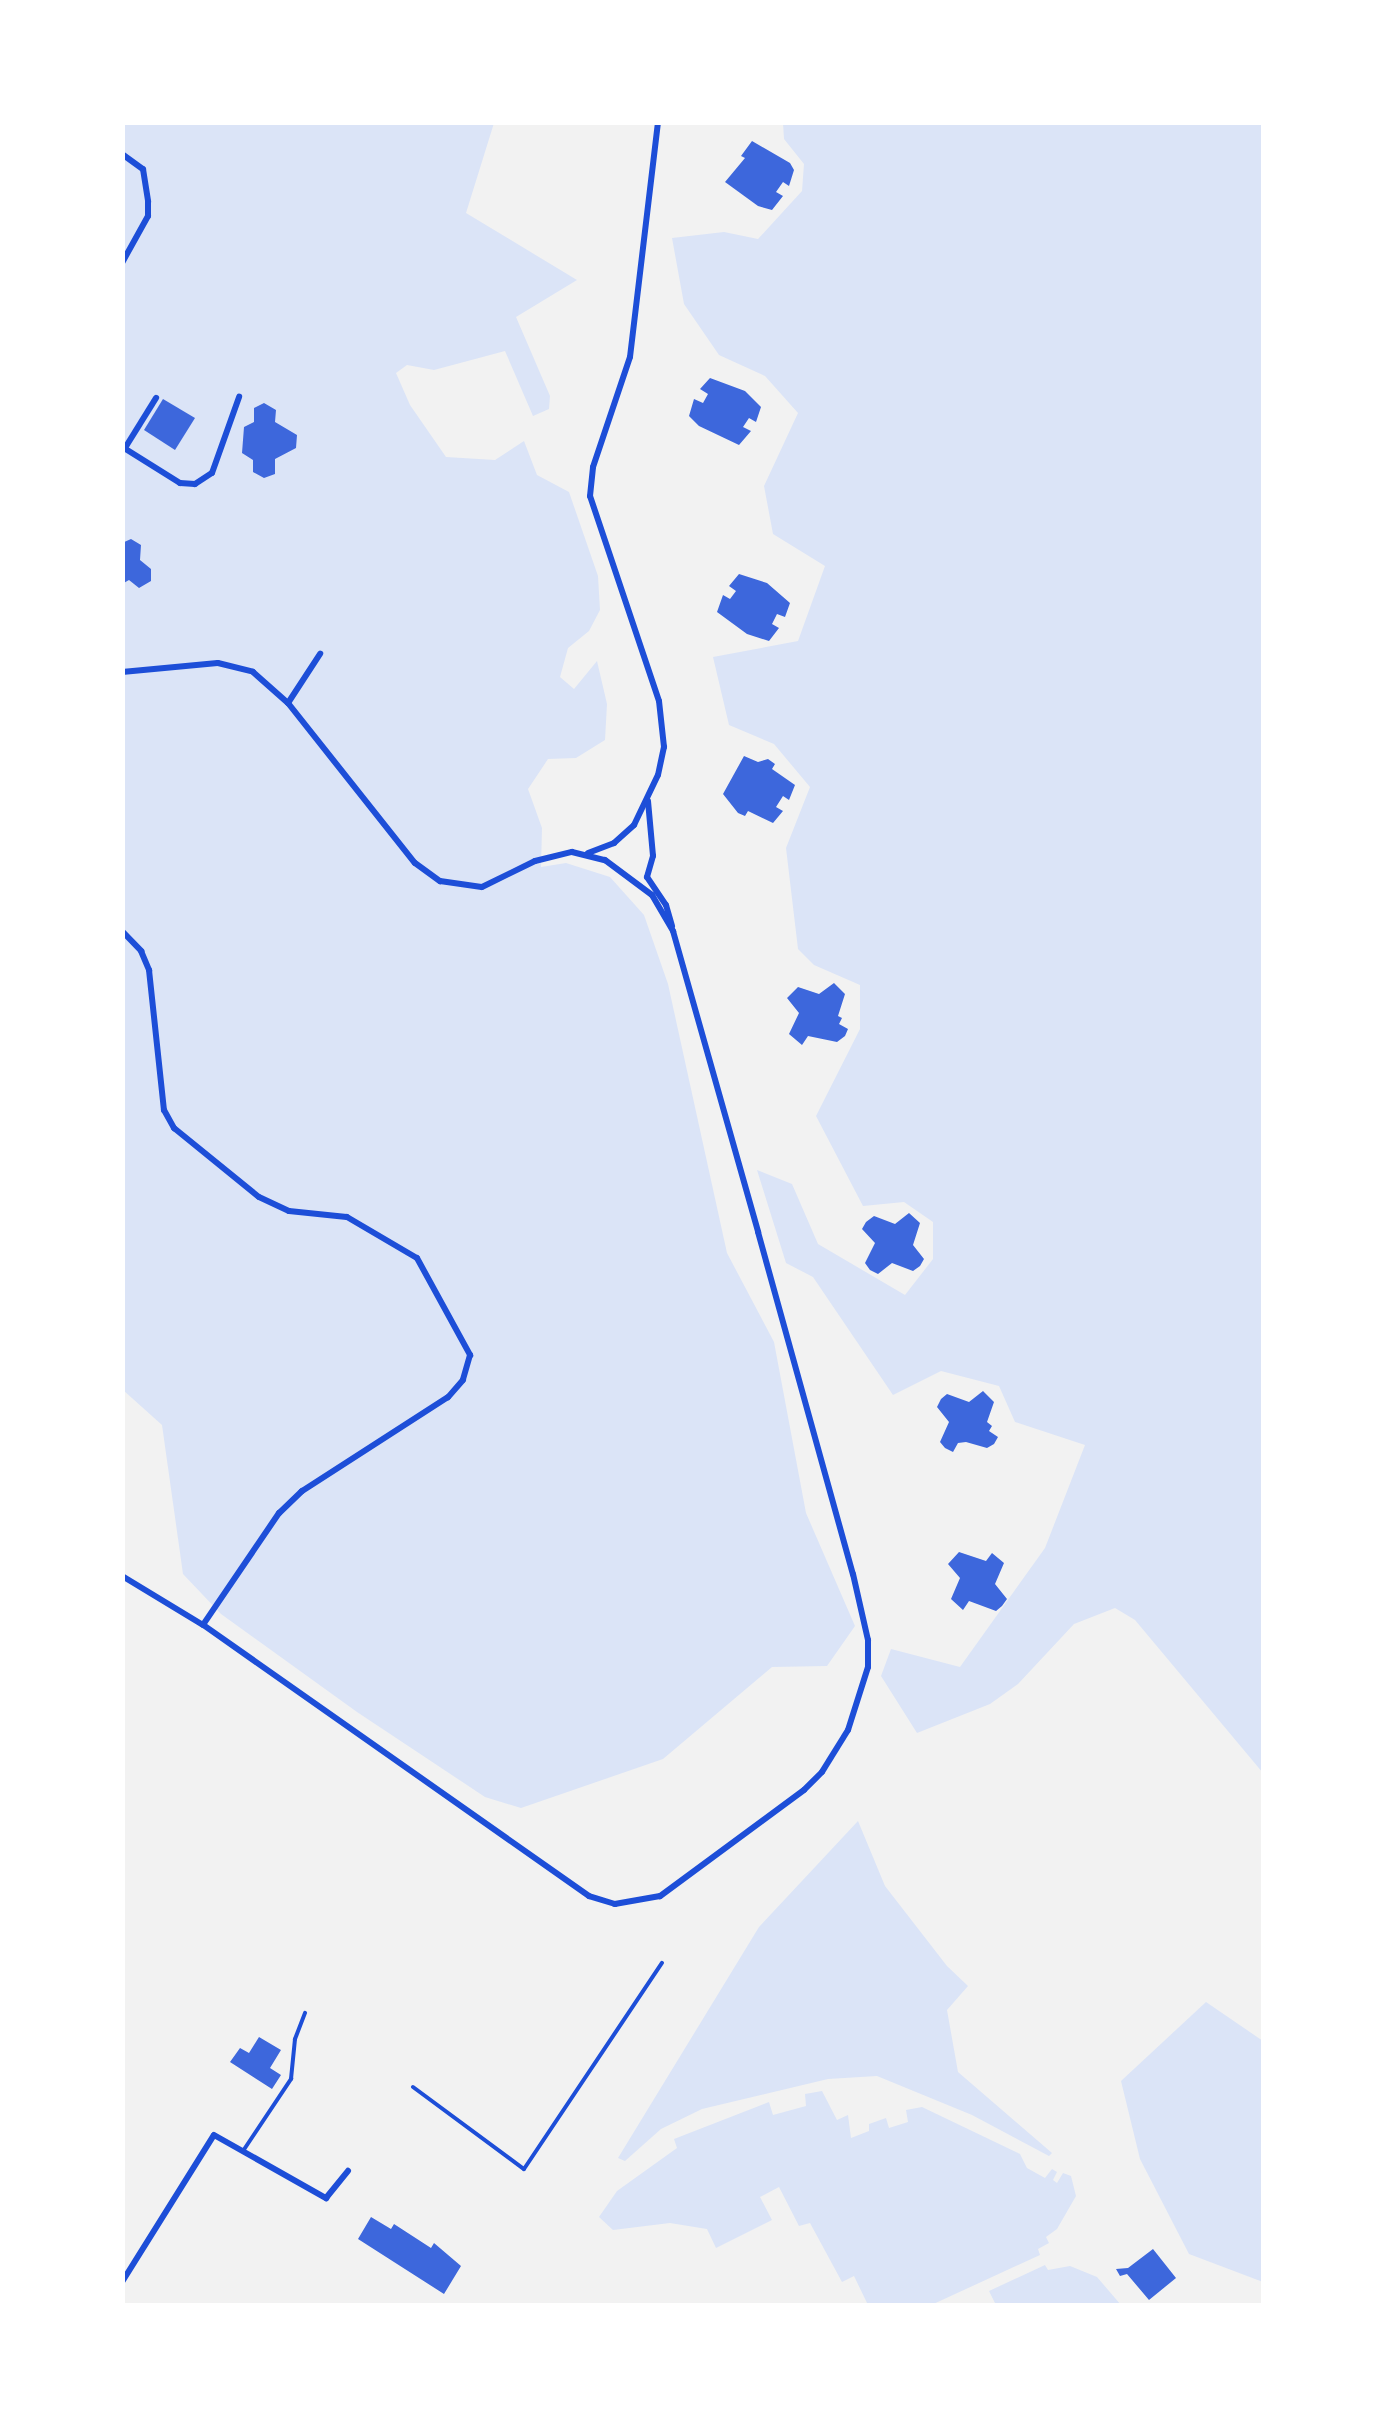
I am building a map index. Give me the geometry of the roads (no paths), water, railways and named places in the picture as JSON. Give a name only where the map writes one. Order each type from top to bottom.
[{"type":"street","points":[[122,672],[231,664],[263,678],[288,703],[415,863],[440,881],[482,886],[550,856],[587,854],[624,836],[648,800],[662,760],[663,718],[590,496],[593,467],[630,357],[658,122]]},
{"type":"street","points":[[122,154],[144,169],[148,216],[122,263]]},
{"type":"street","points":[[156,398],[124,450],[180,483],[195,484],[212,473],[239,397]]},
{"type":"street","points":[[288,703],[320,654]]},
{"type":"street","points":[[122,1576],[204,1626],[603,1902],[632,1904],[660,1896],[822,1772],[848,1730],[860,1697],[868,1640],[666,905],[648,877],[653,856],[648,800]]},
{"type":"street","points":[[587,854],[625,873],[652,895],[673,931]]},
{"type":"street","points":[[625,873],[648,877]]},
{"type":"street","points":[[122,931],[141,951],[149,970],[164,1110],[174,1128],[259,1197],[289,1212],[347,1217],[418,1258],[470,1355],[463,1380],[448,1397],[302,1491],[280,1513],[204,1626]]},
{"type":"street","points":[[122,2282],[214,2135],[326,2198],[348,2171]]},
{"type":"lane","points":[[413,2088],[524,2169],[662,1964]]},
{"type":"lane","points":[[243,2151],[291,2079],[296,2040],[305,2013]]}]
